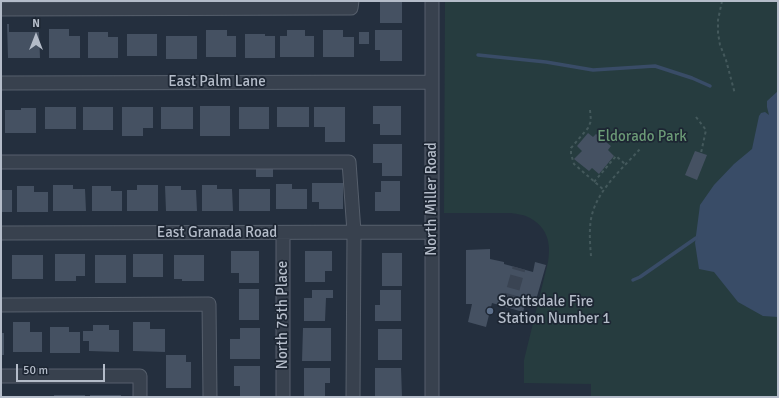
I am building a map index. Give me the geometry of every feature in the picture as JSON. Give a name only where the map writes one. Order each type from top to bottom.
[{"type":"street","points":[[1,10],[351,8],[352,1]]},
{"type":"street","name":"North Miller Road","points":[[432,1],[432,397]]},
{"type":"street","name":"East Palm Lane","points":[[1,83],[432,82]]},
{"type":"street","points":[[1,162],[349,162],[354,232],[354,397]]},
{"type":"street","name":"East Granada Road","points":[[1,234],[432,232]]},
{"type":"street","name":"North 75th Place","points":[[283,233],[283,397]]},
{"type":"street","points":[[1,305],[209,304],[210,397]]},
{"type":"street","points":[[1,376],[140,376],[140,397]]},
{"type":"path","points":[[722,1],[718,20],[718,33],[720,45],[726,60],[735,94]]},
{"type":"path","points":[[590,110],[591,121],[588,128],[571,148],[571,154],[574,164],[604,190]]},
{"type":"path","points":[[696,117],[706,130],[701,153]]},
{"type":"path","points":[[591,256],[590,230],[591,218],[595,205],[604,190],[640,149]]},
{"type":"path","points":[[594,182],[616,156],[626,165]]},
{"type":"green space","name":"Eldorado Park","points":[[445,1],[778,1],[778,397],[591,397],[591,384],[524,383],[524,360],[548,262],[549,249],[547,237],[536,222],[523,215],[511,213],[444,213]]},
{"type":"water","points":[[778,91],[778,317],[763,316],[738,302],[714,272],[699,269],[695,243],[700,205],[714,185],[734,164],[752,149],[759,116],[761,113],[765,112],[769,115],[767,101]]},
{"type":"building","points":[[380,1],[402,1],[402,23],[380,23]]},
{"type":"building","points":[[7,24],[9,24],[9,32],[39,32],[40,58],[8,58]]},
{"type":"building","points":[[49,29],[69,29],[69,36],[80,36],[80,58],[49,58]]},
{"type":"building","points":[[206,30],[227,30],[227,36],[236,36],[236,57],[206,57]]},
{"type":"building","points":[[287,30],[305,30],[305,36],[314,36],[314,57],[280,57],[280,36],[287,36]]},
{"type":"building","points":[[323,30],[343,30],[343,37],[354,37],[354,57],[323,57]]},
{"type":"building","points":[[375,30],[402,30],[402,61],[380,61],[380,50],[375,50]]},
{"type":"building","points":[[88,32],[108,32],[108,37],[118,37],[118,58],[88,58]]},
{"type":"building","points":[[359,32],[369,32],[369,44],[359,44]]},
{"type":"building","points":[[127,34],[157,34],[157,56],[127,56]]},
{"type":"building","points":[[245,34],[265,34],[265,36],[275,36],[275,58],[245,58]]},
{"type":"building","points":[[166,36],[197,36],[197,59],[166,59]]},
{"type":"building","points":[[200,106],[230,106],[230,136],[200,136]]},
{"type":"building","points":[[373,106],[401,106],[401,135],[380,135],[380,124],[373,124]]},
{"type":"building","points":[[45,107],[76,107],[76,129],[45,129]]},
{"type":"building","points":[[83,107],[113,107],[113,130],[83,130]]},
{"type":"building","points":[[122,107],[153,107],[153,128],[143,128],[143,136],[122,136]]},
{"type":"building","points":[[161,107],[193,107],[193,129],[161,129]]},
{"type":"building","points":[[239,107],[269,107],[269,129],[239,129]]},
{"type":"building","points":[[277,107],[309,107],[309,127],[277,127]]},
{"type":"building","points":[[314,107],[345,107],[345,142],[325,142],[325,127],[314,127]]},
{"type":"building","points":[[21,108],[36,108],[36,133],[5,133],[5,110],[21,110]]},
{"type":"building","points":[[588,133],[593,137],[596,134],[611,146],[608,150],[614,156],[599,174],[592,168],[589,171],[574,159],[582,151],[577,146]]},
{"type":"building","points":[[373,144],[402,144],[402,176],[382,176],[382,163],[373,163]]},
{"type":"building","points":[[695,151],[707,155],[697,180],[685,175]]},
{"type":"building","points":[[256,164],[273,164],[273,177],[256,177]]},
{"type":"building","points":[[381,181],[400,181],[400,211],[375,211],[375,192],[381,192]]},
{"type":"building","points":[[312,183],[343,183],[343,209],[319,209],[319,202],[312,202]]},
{"type":"building","points":[[276,184],[292,184],[292,189],[307,189],[307,209],[276,209]]},
{"type":"building","points":[[53,185],[73,185],[73,189],[85,189],[86,211],[53,211]]},
{"type":"building","points":[[137,185],[158,185],[158,211],[127,211],[127,190],[137,190]]},
{"type":"building","points":[[202,185],[217,185],[217,189],[232,189],[233,211],[202,211]]},
{"type":"building","points":[[17,186],[34,186],[34,192],[48,192],[48,212],[17,212]]},
{"type":"building","points":[[92,186],[111,186],[111,191],[122,191],[122,211],[92,211]]},
{"type":"building","points":[[165,186],[181,186],[181,190],[196,190],[197,211],[166,211]]},
{"type":"building","points":[[239,189],[270,189],[270,211],[239,211]]},
{"type":"building","points":[[1,190],[12,190],[12,212],[1,212]]},
{"type":"building","points":[[490,249],[490,259],[504,262],[504,264],[533,272],[535,262],[546,265],[536,300],[527,297],[523,312],[492,303],[486,327],[468,322],[472,304],[466,304],[466,250]]},
{"type":"building","points":[[231,251],[259,251],[259,283],[239,283],[239,273],[231,273]]},
{"type":"building","points":[[305,251],[332,251],[332,271],[325,271],[325,282],[305,282]]},
{"type":"building","points":[[382,253],[402,253],[402,286],[382,286]]},
{"type":"building","points":[[55,254],[85,254],[85,276],[76,276],[76,281],[55,281]]},
{"type":"building","points":[[133,254],[163,254],[163,277],[133,277]]},
{"type":"building","points":[[12,255],[43,255],[43,279],[12,279]]},
{"type":"building","points":[[95,255],[126,255],[126,283],[95,283]]},
{"type":"building","points":[[174,255],[204,255],[204,281],[182,281],[182,279],[174,279]]},
{"type":"building","points":[[239,289],[259,289],[259,320],[239,320]]},
{"type":"building","points":[[312,290],[333,290],[333,298],[326,298],[325,321],[304,321],[304,298],[312,298]]},
{"type":"building","points":[[380,290],[401,290],[401,321],[375,321],[375,305],[380,305]]},
{"type":"building","points":[[13,322],[30,322],[30,332],[42,332],[42,352],[13,352]]},
{"type":"building","points":[[133,322],[150,322],[150,329],[165,329],[165,352],[133,351]]},
{"type":"building","points":[[93,325],[109,325],[109,330],[119,330],[119,352],[89,351],[89,341],[83,341],[83,331],[93,331]]},
{"type":"building","points":[[50,327],[69,327],[69,332],[80,332],[80,353],[50,353]]},
{"type":"building","points":[[240,328],[260,328],[260,359],[230,359],[230,339],[240,339]]},
{"type":"building","points":[[303,328],[331,328],[331,361],[302,361]]},
{"type":"building","points":[[378,329],[402,329],[402,360],[378,360]]},
{"type":"building","points":[[1,333],[4,333],[4,355],[1,355]]},
{"type":"building","points":[[166,355],[186,355],[186,362],[191,362],[191,388],[166,388]]},
{"type":"building","points":[[234,366],[260,366],[260,397],[240,397],[240,386],[234,386]]},
{"type":"building","points":[[304,368],[330,368],[330,383],[325,383],[325,397],[304,397]]},
{"type":"building","points":[[375,368],[401,368],[402,397],[375,397]]},
{"type":"building","points":[[54,395],[85,395],[85,397],[54,397]]},
{"type":"building","points":[[90,395],[121,395],[121,397],[90,397]]},
{"type":"waterway","points":[[478,55],[546,62],[593,70],[655,66],[692,78],[710,86]]},
{"type":"waterway","points":[[633,280],[640,277],[696,238]]},
{"type":"tunnel","points":[[508,307],[519,268]]},
{"type":"place","name":"Scottsdale Fire Station Number 1","points":[[490,311]]}]
